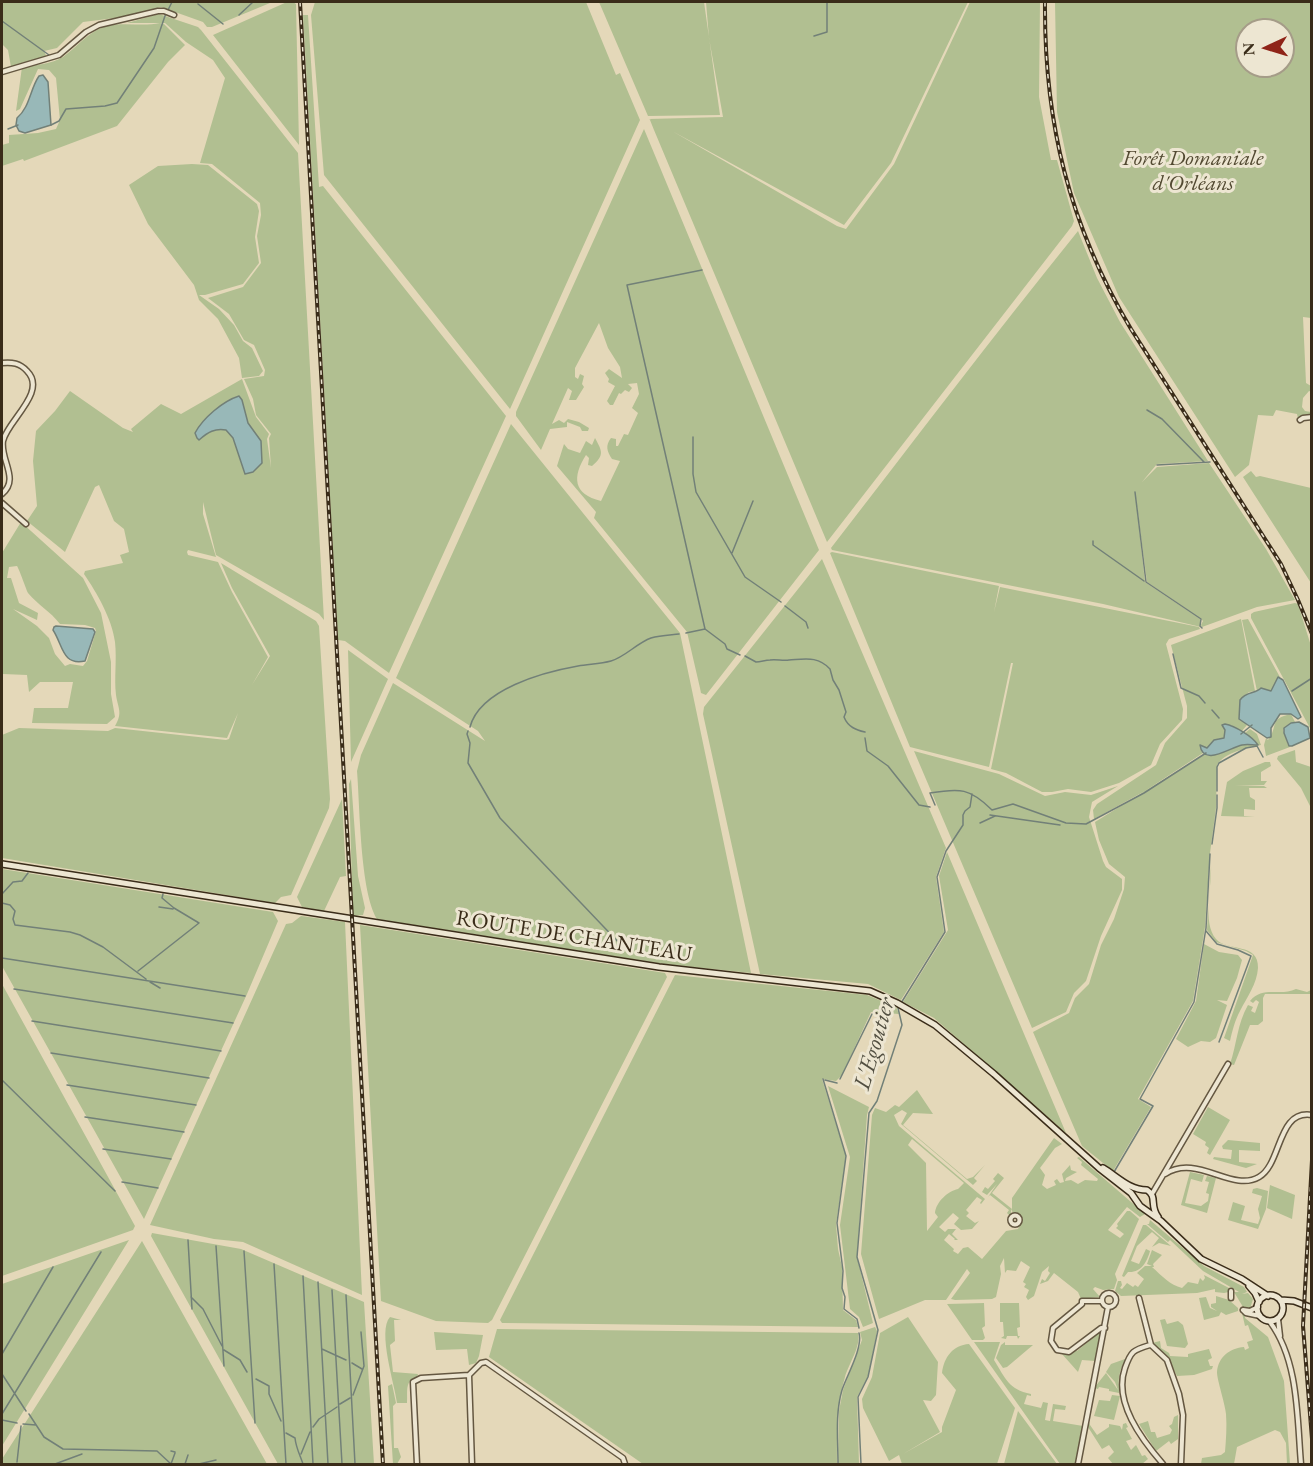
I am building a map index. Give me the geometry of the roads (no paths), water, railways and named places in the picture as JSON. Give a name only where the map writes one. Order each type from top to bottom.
[{"type":"main road","name":"ROUTE DE CHANTEAU","points":[[2,864],[659,967],[863,989],[897,1003],[935,1025],[1136,1198],[1138,1203],[1161,1221],[1201,1259],[1242,1279],[1268,1296]]},
{"type":"main road","name":"ROUTE DE CHANTEAU","points":[[1088,1158],[1130,1187],[1152,1194],[1153,1211],[1161,1221]]},
{"type":"main road","points":[[1136,1198],[1143,1190]]},
{"type":"main road","points":[[1142,1206],[1152,1203]]},
{"type":"main road","name":"ROUTE DE CHANTEAU","points":[[1230,1274],[1249,1286],[1257,1296],[1258,1305]]},
{"type":"main road","points":[[1302,1305],[1292,1306],[1283,1311],[1278,1319],[1270,1322],[1260,1316],[1258,1305],[1268,1296],[1274,1296],[1281,1300],[1294,1301],[1311,1308]]},
{"type":"main road","points":[[1281,1300],[1283,1311]]},
{"type":"street","points":[[2,72],[58,55],[86,32],[99,25],[158,11],[174,15]]},
{"type":"street","points":[[2,363],[11,362],[21,365],[31,375],[33,384],[31,396],[8,428],[4,438],[2,453],[10,480],[9,486],[2,494]]},
{"type":"street","points":[[1300,420],[1311,417]]},
{"type":"street","points":[[2,503],[26,524]]},
{"type":"street","points":[[1152,1194],[1228,1064]]},
{"type":"street","points":[[1143,1190],[1151,1188],[1164,1176],[1184,1166],[1239,1180],[1256,1179],[1267,1170],[1289,1123],[1300,1115],[1311,1115]]},
{"type":"street","points":[[1231,1291],[1231,1298]]},
{"type":"street","points":[[1102,1301],[1107,1294],[1115,1296],[1115,1304],[1108,1307]]},
{"type":"street","points":[[1139,1298],[1151,1345],[1167,1360],[1176,1383],[1182,1412],[1181,1464]]},
{"type":"street","points":[[1102,1301],[1082,1301],[1082,1304],[1053,1328],[1050,1341],[1057,1350],[1069,1352],[1101,1328],[1105,1328]]},
{"type":"street","points":[[1102,1301],[1108,1307]]},
{"type":"street","points":[[1258,1305],[1250,1311],[1243,1310],[1246,1314],[1260,1316]]},
{"type":"street","points":[[1078,1464],[1108,1307]]},
{"type":"street","points":[[1278,1319],[1281,1343],[1293,1384],[1301,1464]]},
{"type":"street","points":[[1270,1322],[1281,1343]]},
{"type":"street","points":[[1151,1345],[1136,1349],[1130,1354],[1122,1378],[1124,1399],[1133,1422],[1152,1452],[1163,1464]]},
{"type":"street","points":[[417,1464],[413,1382],[420,1378],[469,1375],[481,1363],[486,1362],[616,1453],[624,1459],[625,1464]]},
{"type":"street","points":[[469,1375],[472,1464]]},
{"type":"water","points":[[43,75],[48,82],[51,125],[25,133],[19,131],[16,125],[17,118],[25,109],[39,76]]},
{"type":"water","points":[[239,396],[248,423],[261,441],[262,463],[253,472],[245,474],[233,438],[226,430],[212,431],[199,440],[195,433],[214,411]]},
{"type":"water","points":[[56,626],[93,629],[95,632],[85,661],[77,662],[67,657],[53,630]]},
{"type":"water","points":[[1278,677],[1283,680],[1301,717],[1298,719],[1291,714],[1280,714],[1271,728],[1271,737],[1267,738],[1239,719],[1240,700],[1245,695],[1261,688],[1271,691]]},
{"type":"water","points":[[1299,722],[1308,727],[1310,738],[1289,746],[1284,728],[1291,723]]},
{"type":"water","points":[[1225,724],[1243,732],[1258,745],[1242,745],[1217,754],[1206,755],[1200,745],[1207,748],[1214,740],[1224,738],[1225,730],[1222,725]]},
{"type":"waterway","points":[[168,10],[172,2]]},
{"type":"waterway","points":[[239,15],[253,2]]},
{"type":"waterway","points":[[814,36],[827,32],[827,2]]},
{"type":"waterway","points":[[198,4],[223,24]]},
{"type":"waterway","points":[[51,125],[59,121],[66,109],[117,103],[154,48],[166,13]]},
{"type":"waterway","points":[[2,21],[49,55]]},
{"type":"waterway","points":[[8,129],[18,125]]},
{"type":"waterway","points":[[702,270],[627,285],[705,629]]},
{"type":"waterway","points":[[1147,410],[1162,419],[1204,462]]},
{"type":"waterway","points":[[693,437],[693,474],[696,492],[745,577],[781,602]]},
{"type":"waterway","points":[[1157,465],[1210,462]]},
{"type":"waterway","points":[[1135,492],[1146,582],[1201,619],[1202,628]]},
{"type":"waterway","points":[[732,553],[753,501]]},
{"type":"waterway","points":[[1093,541],[1093,545],[1144,581]]},
{"type":"waterway","points":[[785,606],[806,622],[808,628]]},
{"type":"waterway","points":[[686,633],[705,629],[725,644],[727,649],[740,655]]},
{"type":"waterway","points":[[470,727],[476,714],[486,702],[515,684],[564,669],[611,661],[651,638],[679,634]]},
{"type":"waterway","points":[[1173,654],[1181,688],[1199,696],[1205,703]]},
{"type":"waterway","points":[[745,656],[756,662],[806,659],[821,662],[830,669],[839,690],[846,712],[844,717],[853,728],[865,732]]},
{"type":"waterway","name":"L'Egoutier","points":[[1292,691],[1312,678]]},
{"type":"waterway","points":[[1212,710],[1219,718]]},
{"type":"waterway","name":"L'Egoutier","points":[[1241,734],[1252,725]]},
{"type":"waterway","points":[[468,731],[470,743],[468,763],[500,818],[622,946]]},
{"type":"waterway","points":[[865,738],[867,751],[888,766],[919,805],[930,807]]},
{"type":"waterway","points":[[1217,791],[1219,763],[1246,748],[1257,746],[1263,757]]},
{"type":"waterway","name":"L'Egoutier","points":[[935,805],[930,793],[957,790],[977,797],[992,810],[1013,804],[1066,823],[1086,824],[1144,793],[1206,753]]},
{"type":"waterway","name":"L'Egoutier","points":[[861,1464],[858,1397],[868,1377],[878,1330],[857,1257],[869,1113],[877,1101],[902,1025],[898,1008],[945,932],[937,877],[946,851],[963,825],[963,815],[970,807],[972,794]]},
{"type":"waterway","points":[[1212,844],[1217,795]]},
{"type":"waterway","points":[[990,815],[1060,825]]},
{"type":"waterway","points":[[980,823],[995,816]]},
{"type":"waterway","points":[[1114,1172],[1153,1106],[1140,1099],[1194,1002],[1206,928],[1210,854]]},
{"type":"waterway","points":[[2,894],[13,882],[22,881],[28,873]]},
{"type":"waterway","points":[[138,971],[199,923],[174,908],[162,898],[163,894]]},
{"type":"waterway","points":[[2,903],[10,905],[15,911],[13,919],[15,925],[80,935],[103,947],[146,979]]},
{"type":"waterway","points":[[159,907],[173,909]]},
{"type":"waterway","points":[[1206,931],[1217,944],[1251,956],[1219,1042]]},
{"type":"waterway","points":[[2,958],[245,996]]},
{"type":"waterway","points":[[150,982],[160,988]]},
{"type":"waterway","points":[[14,989],[233,1023]]},
{"type":"waterway","points":[[840,1079],[872,1014]]},
{"type":"waterway","points":[[32,1021],[221,1051]]},
{"type":"waterway","points":[[51,1053],[209,1078]]},
{"type":"waterway","points":[[823,1079],[846,1156],[837,1223],[843,1271],[844,1309],[857,1319],[859,1328]]},
{"type":"waterway","points":[[2,1080],[115,1191]]},
{"type":"waterway","points":[[825,1080],[837,1083]]},
{"type":"waterway","points":[[67,1085],[196,1105]]},
{"type":"waterway","points":[[85,1117],[184,1132]]},
{"type":"waterway","points":[[103,1149],[171,1159]]},
{"type":"waterway","points":[[122,1182],[158,1188]]},
{"type":"waterway","points":[[188,1240],[192,1309]]},
{"type":"waterway","points":[[216,1246],[224,1366]]},
{"type":"waterway","points":[[244,1251],[255,1423]]},
{"type":"waterway","points":[[2,1414],[101,1252]]},
{"type":"waterway","points":[[274,1264],[286,1464]]},
{"type":"waterway","points":[[2,1354],[53,1267]]},
{"type":"waterway","points":[[303,1276],[313,1464]]},
{"type":"waterway","points":[[318,1282],[328,1464]]},
{"type":"waterway","points":[[332,1290],[342,1464]]},
{"type":"waterway","points":[[346,1295],[355,1464]]},
{"type":"waterway","points":[[191,1297],[203,1309],[222,1346]]},
{"type":"waterway","points":[[353,1395],[364,1366],[361,1332]]},
{"type":"waterway","points":[[838,1464],[838,1408],[842,1390],[857,1354],[859,1333]]},
{"type":"waterway","points":[[322,1349],[346,1360]]},
{"type":"waterway","points":[[224,1350],[240,1360],[247,1372]]},
{"type":"waterway","points":[[352,1363],[362,1369]]},
{"type":"waterway","points":[[2,1374],[26,1411]]},
{"type":"waterway","points":[[256,1379],[269,1386],[269,1394],[281,1421]]},
{"type":"waterway","points":[[340,1404],[350,1398]]},
{"type":"waterway","points":[[313,1427],[319,1419],[337,1407]]},
{"type":"waterway","points":[[29,1414],[44,1437],[63,1449],[157,1451],[171,1464]]},
{"type":"waterway","points":[[2,1420],[17,1423]]},
{"type":"waterway","points":[[23,1424],[36,1425]]},
{"type":"waterway","points":[[17,1462],[21,1426]]},
{"type":"waterway","points":[[301,1454],[310,1432]]},
{"type":"waterway","points":[[286,1433],[295,1438],[303,1464]]},
{"type":"waterway","points":[[171,1451],[175,1452]]},
{"type":"waterway","points":[[171,1464],[175,1453]]},
{"type":"waterway","points":[[55,1464],[82,1454]]},
{"type":"waterway","points":[[185,1464],[188,1455]]},
{"type":"waterway","points":[[199,1464],[216,1460]]},
{"type":"railway","points":[[300,2],[383,1464]]},
{"type":"railway","points":[[1045,2],[1049,89],[1055,131],[1064,172],[1091,251],[1131,329],[1281,564],[1312,634]]},
{"type":"railway","points":[[1312,1160],[1303,1326],[1312,1439]]},
{"type":"park label","name":"Forêt Domaniale d'Orléans","points":[[1193,172]]}]
